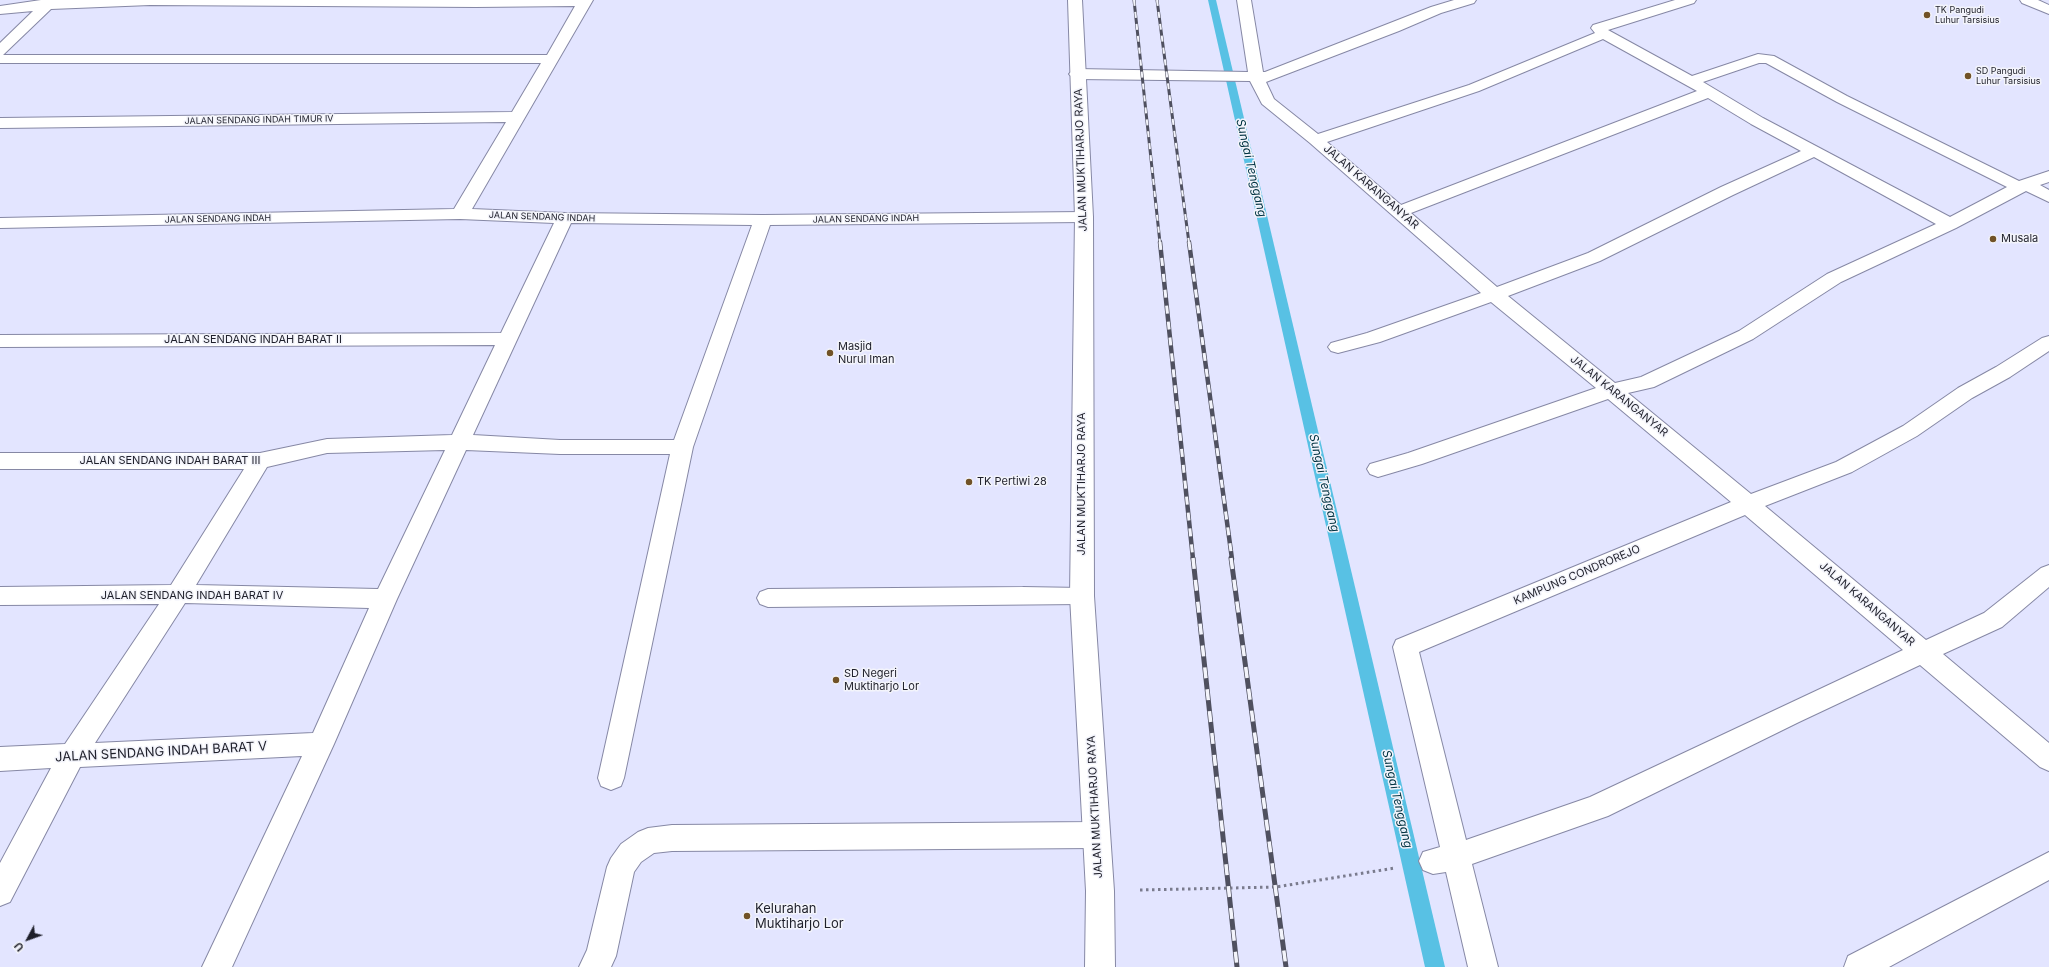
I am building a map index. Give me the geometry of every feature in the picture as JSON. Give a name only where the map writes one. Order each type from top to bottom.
[{"type":"street","points":[[0,10],[48,2],[151,0],[476,2],[585,1]]},
{"type":"street","name":"JALAN MUKTIHARJO RAYA","points":[[1075,0],[1084,217],[1082,596],[1100,891],[1100,967]]},
{"type":"street","name":"JALAN KARANGANYAR","points":[[1246,0],[1254,77],[1267,100],[1316,140],[1494,295],[1612,390],[1749,504],[2049,759]]},
{"type":"street","points":[[1077,74],[1225,77],[1268,76],[1394,28],[1436,10],[1469,0]]},
{"type":"street","points":[[1689,0],[1600,27],[1599,30],[1691,81],[1757,121],[1950,224]]},
{"type":"street","points":[[2027,0],[2049,10]]},
{"type":"street","points":[[460,214],[585,1]]},
{"type":"street","points":[[0,51],[48,2]]},
{"type":"street","points":[[1316,140],[1474,88],[1604,34]]},
{"type":"street","points":[[1691,81],[1758,58],[1769,59],[1842,99],[2049,197]]},
{"type":"street","points":[[0,59],[552,59]]},
{"type":"street","points":[[1399,212],[1636,119],[1710,92]]},
{"type":"street","name":"JALAN SENDANG INDAH TIMUR IV","points":[[0,123],[517,117]]},
{"type":"street","points":[[1338,347],[1373,338],[1494,295],[1594,257],[1682,216],[1726,191],[1814,151]]},
{"type":"street","points":[[1378,469],[1414,459],[1612,390],[1647,382],[1746,335],[1834,278],[1950,224],[2022,185],[2049,176]]},
{"type":"street","name":"JALAN SENDANG INDAH","points":[[0,223],[460,214],[565,218],[763,220],[1084,217]]},
{"type":"street","points":[[217,967],[321,744],[384,599],[565,218]]},
{"type":"street","points":[[611,778],[682,447],[763,220]]},
{"type":"street","name":"JALAN SENDANG INDAH BARAT II","points":[[0,341],[507,339]]},
{"type":"street","name":"KAMPUNG CONDROREJO","points":[[1444,859],[1405,647],[1749,504],[1844,467],[1910,431],[1965,393],[2003,372],[2049,342]]},
{"type":"street","name":"JALAN SENDANG INDAH BARAT III","points":[[0,461],[260,461],[327,446],[458,442],[560,447],[682,447]]},
{"type":"street","points":[[0,892],[71,756],[178,594],[260,461]]},
{"type":"street","points":[[1483,967],[1444,859],[1598,807],[1922,652],[1993,620],[2049,574]]},
{"type":"street","name":"JALAN SENDANG INDAH BARAT IV","points":[[0,596],[178,594],[384,599]]},
{"type":"street","name":"JALAN SENDANG INDAH BARAT V","points":[[0,759],[321,744]]},
{"type":"street","points":[[594,967],[602,956],[621,868],[631,853],[648,841],[672,838],[1096,835]]},
{"type":"street","points":[[1859,967],[2049,865]]},
{"type":"lane","points":[[768,598],[1023,595],[1082,596]]},
{"type":"path","points":[[1100,891],[1276,887],[1386,869]]},
{"type":"waterway","name":"Sungai Tenggang","points":[[1212,0],[1435,967]]},
{"type":"railway","points":[[1134,0],[1160,243]]},
{"type":"railway","points":[[1157,0],[1189,243]]},
{"type":"railway","points":[[1160,242],[1193,559]]},
{"type":"railway","points":[[1189,242],[1232,559]]},
{"type":"railway","points":[[1193,558],[1237,967]]},
{"type":"railway","points":[[1231,558],[1286,967]]},
{"type":"place","name":"TK Pangudi Luhur Tarsisius","points":[[1927,15]]},
{"type":"place","name":"SD Pangudi Luhur Tarsisius","points":[[1968,76]]},
{"type":"place","name":"Musala","points":[[1993,239]]},
{"type":"place","name":"Masjid Nurul Iman","points":[[830,353]]},
{"type":"place","name":"TK Pertiwi 28","points":[[969,482]]},
{"type":"place","name":"SD Negeri Muktiharjo Lor","points":[[836,680]]},
{"type":"place","name":"Kelurahan Muktiharjo Lor","points":[[747,916]]}]
